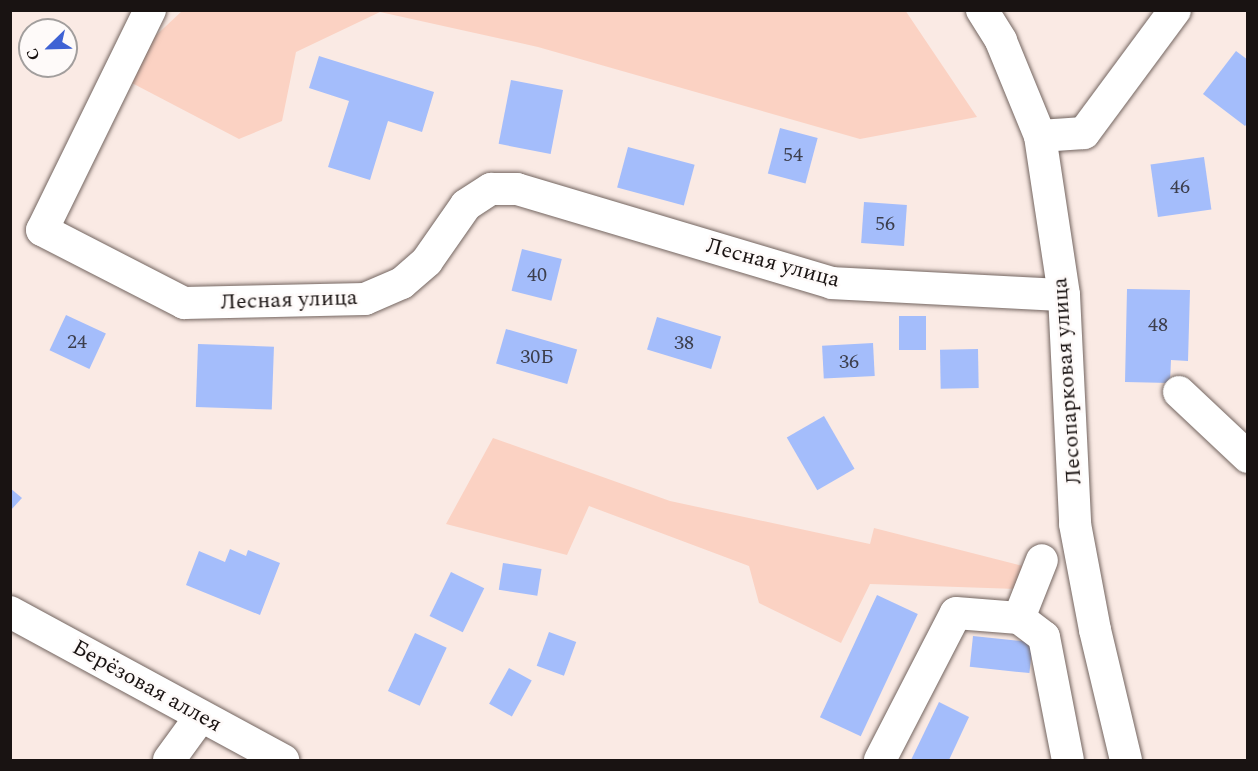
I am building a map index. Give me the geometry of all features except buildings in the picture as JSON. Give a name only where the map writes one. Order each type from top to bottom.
[{"type":"street","name":"Лесная улица","points":[[150,10],[42,230],[184,303],[365,299],[402,283],[411,276],[427,261],[466,205],[491,189],[517,189],[832,283],[1064,296]]},
{"type":"street","name":"Лесопарковая улица","points":[[982,10],[1001,41],[1040,136],[1064,296],[1076,524],[1095,630],[1126,760]]},
{"type":"street","points":[[1040,136],[1084,133],[1175,10]]},
{"type":"street","points":[[1179,392],[1248,457]]},
{"type":"street","points":[[1019,618],[1032,558],[1084,573]]},
{"type":"street","name":"Берёзовая аллея","points":[[10,612],[107,662],[283,760]]},
{"type":"street","points":[[880,760],[956,613],[1019,618],[1044,637],[1068,760]]},
{"type":"street","points":[[169,760],[201,716]]},
{"type":"shaded area","points":[[905,10],[977,117],[860,139],[538,47],[380,12],[296,52],[282,121],[239,139],[130,82],[133,57],[182,11]]},
{"type":"shaded area","points":[[493,438],[670,501],[870,544],[874,528],[1023,566],[1017,589],[870,584],[841,643],[759,603],[749,566],[589,506],[567,555],[446,524]]}]
